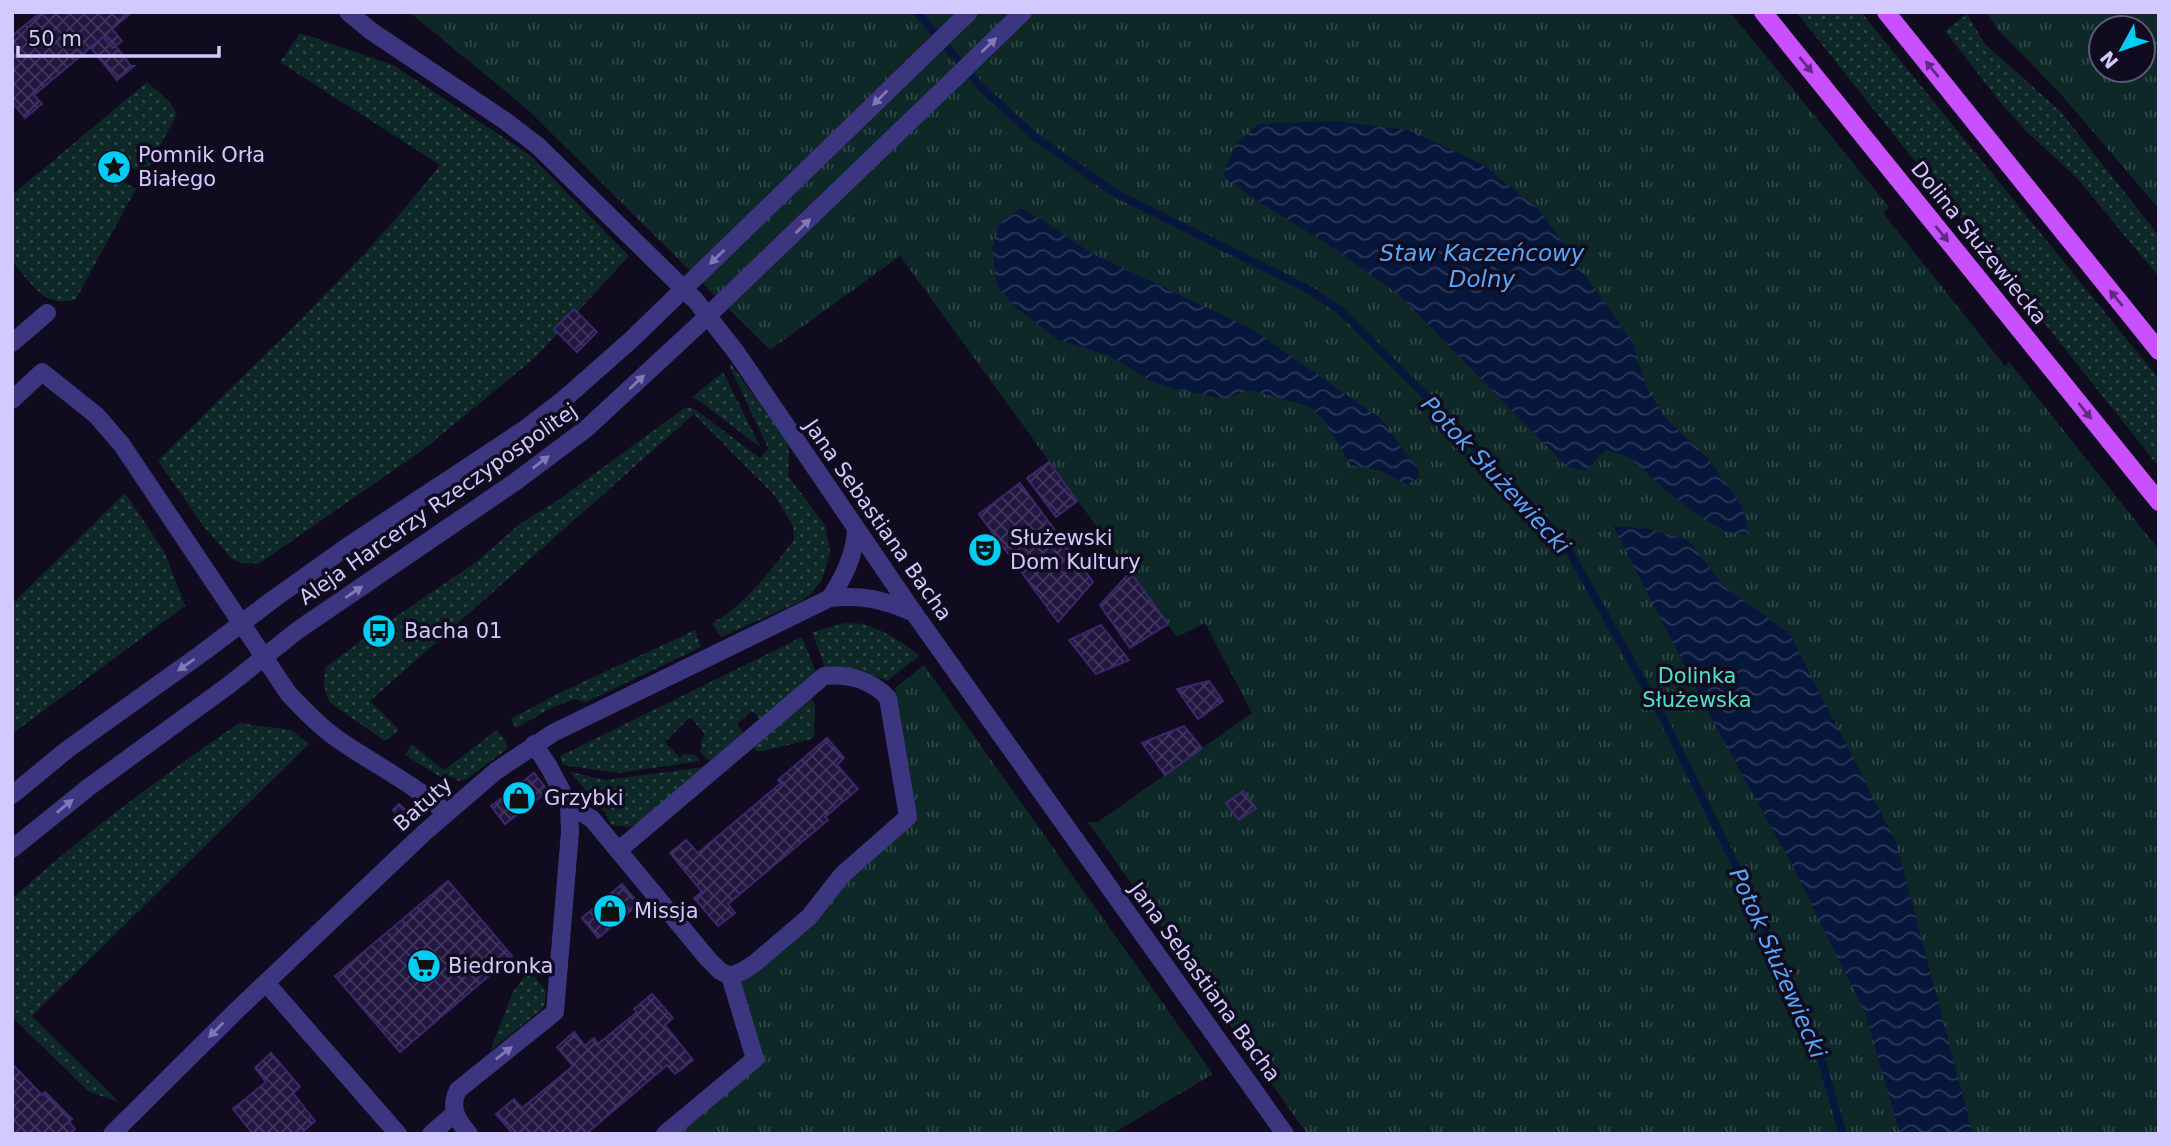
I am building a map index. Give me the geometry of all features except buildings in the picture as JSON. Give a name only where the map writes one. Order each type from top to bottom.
[{"type":"main road","name":"Dolina Służewiecka","points":[[1763,12],[2159,502]]},
{"type":"main road","points":[[1886,12],[2159,351]]},
{"type":"street","name":"Jana Sebastiana Bacha","points":[[348,12],[371,31],[504,120],[538,146],[696,301],[736,352],[914,613],[1285,1134]]},
{"type":"street","name":"Aleja Harcerzy Rzeczypospolitej","points":[[12,795],[68,749],[348,546],[525,429],[563,400],[631,340],[969,12]]},
{"type":"street","name":"Aleja Harcerzy Rzeczypospolitej","points":[[12,849],[89,787],[298,630],[515,482],[586,428],[695,328],[1023,12]]},
{"type":"street","points":[[12,343],[47,313]]},
{"type":"street","points":[[12,400],[41,372],[96,415],[121,445],[288,693],[333,736],[446,813]]},
{"type":"street","points":[[830,598],[841,581],[853,552],[856,529]]},
{"type":"street","name":"Batuty","points":[[112,1134],[265,983],[446,813],[496,771],[534,744],[679,670],[830,598],[873,597],[914,613]]},
{"type":"street","points":[[619,850],[824,676],[841,675],[867,682],[888,698],[908,817],[842,875],[809,917],[755,963],[730,976]]},
{"type":"street","points":[[469,1134],[458,1121],[455,1104],[458,1090],[555,1012],[570,832],[569,806],[534,744]]},
{"type":"street","points":[[569,806],[592,819],[708,959],[720,971],[730,976],[755,1059],[665,1134]]},
{"type":"street","points":[[265,983],[398,1134]]},
{"type":"street","points":[[431,1134],[455,1104]]},
{"type":"green space","name":"Dolinka Służewska","points":[[409,12],[1730,12],[1889,207],[1883,213],[2005,366],[2009,362],[2159,550],[2159,1134],[1307,1134],[1088,822],[1098,822],[1252,713],[1205,623],[1177,637],[900,256],[770,350],[527,109]]},
{"type":"green space","points":[[1796,12],[1861,12],[2159,379],[2159,467]]},
{"type":"green space","points":[[1986,12],[2159,12],[2159,209],[2059,92],[1999,31]]},
{"type":"green space","points":[[1967,14],[1985,44],[2061,112],[2159,236],[2159,277],[2076,177],[2025,130],[2000,102],[1945,31]]},
{"type":"green space","points":[[300,33],[393,65],[530,155],[629,256],[536,357],[424,449],[260,563],[245,564],[232,559],[204,527],[158,461],[339,280],[408,205],[440,165],[280,62]]},
{"type":"green space","points":[[147,82],[170,102],[177,114],[145,174],[115,159],[108,162],[105,169],[108,173],[136,189],[76,299],[55,301],[39,292],[12,261],[12,195]]},
{"type":"green space","points":[[731,364],[787,441],[788,476],[825,525],[830,551],[821,582],[810,595],[798,603],[721,637],[712,623],[736,607],[767,574],[794,540],[793,526],[775,496],[694,414],[370,701],[399,730],[385,741],[329,702],[324,686],[325,668],[365,638],[369,643],[391,627],[388,622],[476,562],[521,523],[557,501],[683,409],[689,407],[696,410],[760,458],[768,448],[729,365]]},
{"type":"green space","points":[[723,372],[761,448],[692,397]]},
{"type":"green space","points":[[125,493],[165,553],[185,606],[12,734],[12,604]]},
{"type":"green space","points":[[845,623],[863,624],[877,629],[900,641],[919,656],[887,681],[849,668],[825,668],[812,632]]},
{"type":"green space","points":[[695,630],[701,647],[586,702],[575,699],[553,707],[516,728],[511,719],[555,695]]},
{"type":"green space","points":[[802,637],[816,672],[761,720],[752,711],[737,724],[744,734],[711,763],[700,752],[705,734],[690,717],[665,742],[680,758],[684,754],[695,755],[700,761],[619,773],[563,765],[560,756]]},
{"type":"green space","points":[[924,665],[1213,1074],[1112,1134],[673,1134],[761,1058],[730,979],[915,817],[895,688]]},
{"type":"green space","points":[[809,698],[815,706],[812,739],[763,751],[757,751],[751,746]]},
{"type":"green space","points":[[239,723],[291,730],[309,744],[32,1016],[120,1103],[88,1091],[12,1017],[12,899],[122,807]]},
{"type":"green space","points":[[497,730],[506,742],[507,749],[465,780],[442,778],[405,755],[412,744],[444,770]]},
{"type":"green space","points":[[704,767],[639,823],[629,827],[611,825],[606,814],[570,772],[606,780]]},
{"type":"green space","points":[[529,970],[546,991],[545,1003],[542,1009],[490,1051],[513,992]]},
{"type":"water","name":"Staw Kaczeńcowy Dolny","points":[[1335,121],[1409,130],[1484,165],[1541,212],[1633,343],[1646,386],[1666,419],[1707,457],[1742,506],[1750,535],[1725,531],[1697,514],[1660,486],[1633,459],[1606,450],[1586,471],[1567,467],[1398,294],[1223,176],[1235,145],[1258,124]]},
{"type":"water","points":[[1020,208],[1091,253],[1252,329],[1380,418],[1419,470],[1417,479],[1407,484],[1381,471],[1351,465],[1323,419],[1308,406],[1249,390],[1225,399],[1174,389],[1151,381],[1108,355],[1058,340],[1015,307],[997,285],[992,249],[1000,223]]},
{"type":"water","points":[[1613,526],[1647,529],[1688,540],[1725,587],[1790,634],[1896,842],[1973,1134],[1900,1134],[1865,1013],[1792,865],[1714,723]]},
{"type":"waterway","name":"Potok Służewiecki","points":[[917,12],[979,85],[1035,137],[1115,193],[1310,290],[1343,313],[1544,520],[1569,551],[1662,716],[1753,901],[1822,1062],[1843,1134]]},
{"type":"place","name":"Pomnik Orła Białego","points":[[114,167]]},
{"type":"place","name":"Służewski Dom Kultury","points":[[985,550]]},
{"type":"place","name":"Bacha 01","points":[[379,631]]},
{"type":"place","name":"Grzybki","points":[[519,798]]},
{"type":"place","name":"Missja","points":[[610,911]]},
{"type":"place","name":"Biedronka","points":[[424,966]]}]
